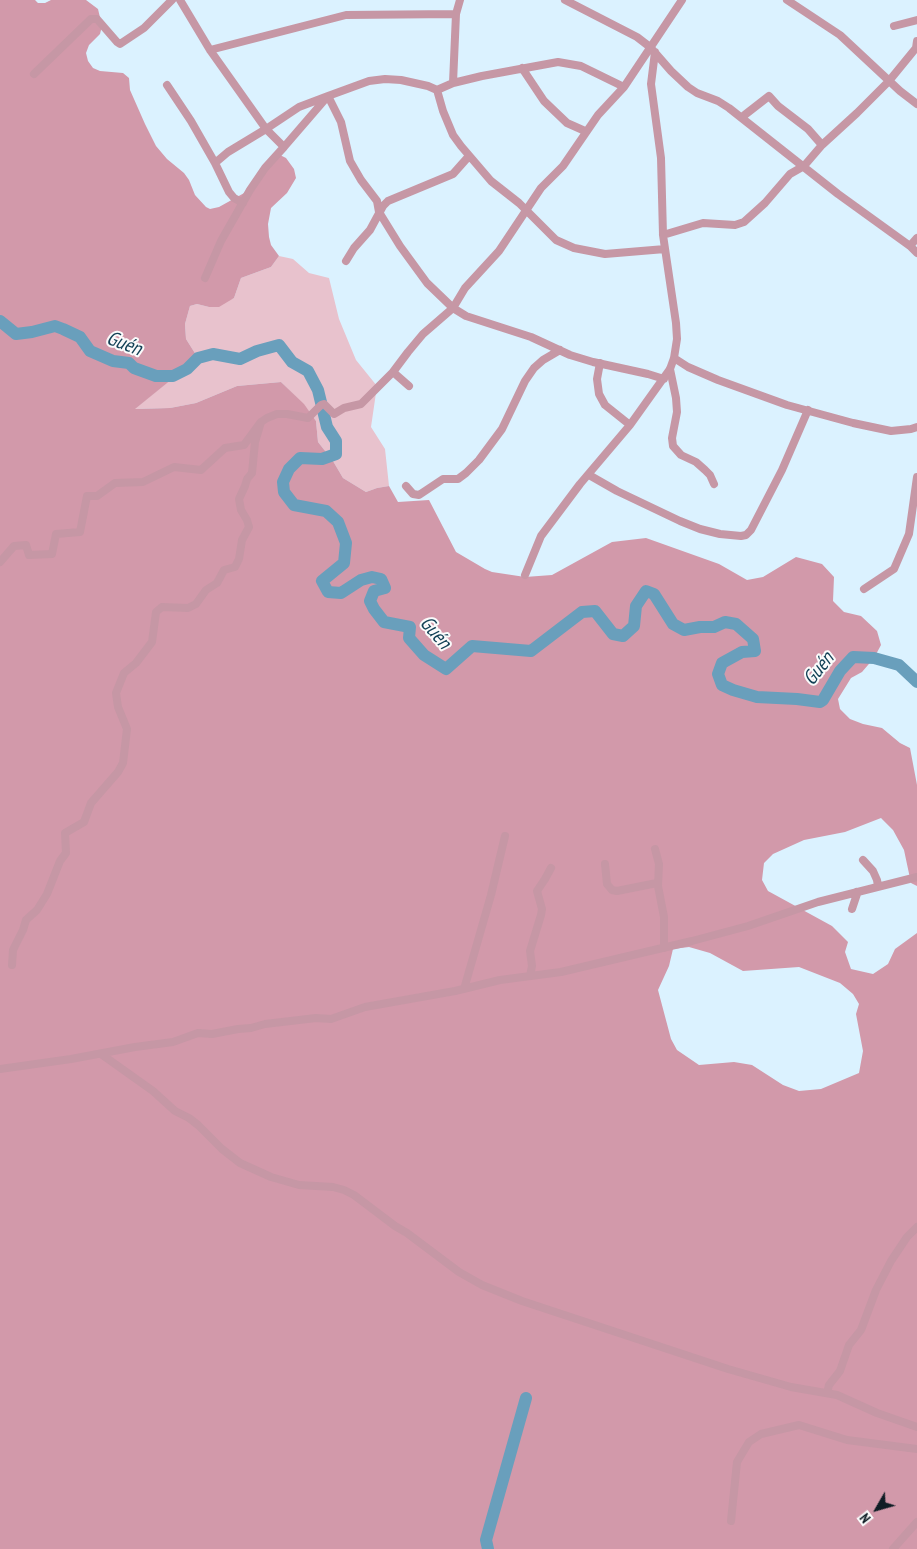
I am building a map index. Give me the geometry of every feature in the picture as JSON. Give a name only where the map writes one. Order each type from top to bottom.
[{"type":"street","points":[[34,74],[91,19],[97,19],[120,44],[144,28],[172,0]]},
{"type":"street","points":[[180,0],[210,50],[266,129],[284,147]]},
{"type":"street","points":[[453,83],[456,14],[460,0]]},
{"type":"street","points":[[565,0],[637,37],[692,90],[724,104],[742,117],[838,194],[917,253]]},
{"type":"street","points":[[0,562],[14,546],[26,545],[30,554],[52,554],[56,534],[80,532],[87,496],[97,496],[115,484],[143,482],[174,467],[201,470],[224,448],[244,445],[261,422],[277,414],[308,418],[321,404],[324,404],[334,414],[344,408],[361,404],[393,372],[423,334],[453,308],[466,288],[499,251],[541,188],[563,166],[598,115],[624,87],[652,50],[682,0]]},
{"type":"street","points":[[788,0],[840,35],[888,81],[917,104]]},
{"type":"street","points":[[210,50],[346,15],[456,14]]},
{"type":"street","points":[[894,26],[917,20]]},
{"type":"street","points":[[663,235],[704,224],[740,224],[758,209],[790,174],[804,166],[822,145],[888,81],[916,48],[917,41]]},
{"type":"street","points":[[525,575],[541,536],[630,426],[664,379],[674,358],[677,339],[676,323],[663,235],[661,158],[650,76],[652,50]]},
{"type":"street","points":[[215,163],[228,152],[305,103],[370,81],[401,80],[437,90],[453,83],[547,63],[581,66],[624,87]]},
{"type":"street","points":[[522,68],[544,101],[567,123],[586,131]]},
{"type":"street","points":[[167,85],[191,121],[229,192],[234,198],[243,203]]},
{"type":"street","points":[[437,90],[453,135],[469,156],[491,181],[519,203],[556,240],[582,250],[605,254],[665,249]]},
{"type":"street","points":[[205,278],[221,241],[265,168],[328,96]]},
{"type":"street","points":[[328,96],[341,122],[350,161],[361,180],[377,201],[378,212],[427,283],[453,308],[466,316],[530,337],[560,350],[600,363],[664,379]]},
{"type":"street","points":[[742,117],[769,96],[778,106],[808,129],[822,145]]},
{"type":"street","points":[[346,261],[354,248],[370,230],[378,212],[388,201],[453,174],[469,156]]},
{"type":"street","points":[[910,246],[917,238]]},
{"type":"street","points":[[406,486],[413,494],[419,495],[442,479],[458,479],[466,472],[479,460],[502,429],[525,381],[534,368],[560,350]]},
{"type":"street","points":[[674,358],[688,367],[718,380],[760,396],[808,410],[891,431],[917,427]]},
{"type":"street","points":[[600,363],[597,379],[599,394],[605,405],[630,426]]},
{"type":"street","points":[[670,369],[676,398],[673,446],[681,455],[696,462],[705,470],[710,475],[714,484]]},
{"type":"street","points":[[393,372],[409,386]]},
{"type":"street","points":[[589,475],[632,499],[686,524],[720,534],[746,535],[752,530],[782,470],[808,410]]},
{"type":"street","points":[[12,965],[13,950],[26,920],[37,910],[49,890],[60,861],[66,852],[64,843],[65,833],[84,822],[91,803],[118,772],[123,763],[127,729],[118,707],[116,693],[124,673],[136,663],[152,642],[156,612],[162,607],[188,608],[196,604],[206,590],[217,583],[224,570],[235,566],[239,559],[242,540],[249,527],[241,510],[239,499],[247,479],[252,473],[261,422]]},
{"type":"street","points":[[864,589],[894,569],[909,534],[917,477]]},
{"type":"street","points":[[464,989],[505,836]]},
{"type":"street","points":[[655,849],[659,864],[657,883],[664,917],[664,948]]},
{"type":"street","points":[[863,860],[873,871],[878,886]]},
{"type":"street","points":[[605,864],[609,888],[614,891],[657,883]]},
{"type":"street","points":[[530,976],[532,966],[530,951],[542,909],[537,891],[546,880],[551,868]]},
{"type":"street","points":[[0,1069],[70,1060],[173,1042],[198,1033],[212,1034],[265,1024],[331,1018],[365,1007],[464,989],[500,980],[575,969],[748,926],[818,902],[917,877]]},
{"type":"street","points":[[852,909],[856,892]]},
{"type":"street","points":[[101,1054],[153,1091],[175,1111],[198,1124],[222,1149],[240,1163],[299,1185],[333,1187],[354,1195],[459,1272],[482,1285],[522,1301],[728,1369],[791,1387],[843,1397],[877,1413],[917,1427]]},
{"type":"street","points":[[827,1393],[829,1385],[840,1371],[848,1346],[862,1330],[876,1290],[890,1261],[907,1236],[917,1227]]},
{"type":"street","points":[[731,1521],[737,1462],[749,1442],[761,1434],[800,1426],[847,1440],[917,1448]]},
{"type":"street","points":[[893,1549],[917,1522]]},
{"type":"shaded area","points":[[0,0],[35,0],[38,3],[45,3],[51,0],[86,0],[98,9],[102,26],[100,34],[89,45],[86,53],[88,61],[93,68],[100,71],[123,73],[129,78],[130,90],[156,146],[167,159],[184,173],[195,195],[206,207],[210,209],[219,207],[246,192],[278,154],[286,158],[294,169],[296,178],[287,193],[271,208],[268,224],[269,237],[271,245],[279,256],[271,267],[241,278],[234,298],[219,307],[197,304],[190,306],[185,324],[186,339],[198,358],[135,409],[170,408],[196,403],[237,386],[281,382],[304,404],[316,421],[318,442],[343,478],[366,492],[389,486],[398,502],[429,500],[456,552],[492,572],[525,577],[552,575],[612,542],[646,538],[719,564],[747,580],[763,577],[796,557],[822,564],[834,577],[833,601],[844,612],[861,616],[877,631],[881,645],[874,658],[862,672],[851,678],[838,699],[840,709],[850,719],[882,728],[900,743],[910,748],[917,785],[917,886],[911,883],[904,850],[893,830],[881,818],[845,832],[804,840],[773,854],[764,863],[762,880],[768,891],[832,926],[848,942],[845,952],[851,969],[873,974],[888,964],[895,949],[917,933],[917,1549],[0,1549]],"holes":[[[689,947],[710,953],[743,971],[799,967],[840,983],[853,994],[859,1004],[856,1014],[863,1051],[859,1073],[821,1089],[799,1091],[783,1085],[752,1065],[734,1062],[699,1065],[677,1050],[671,1039],[658,990],[669,966],[673,949]]]},
{"type":"shaded area","points":[[279,256],[293,259],[309,273],[329,278],[339,319],[356,360],[377,386],[371,427],[385,449],[389,486],[366,492],[343,478],[318,442],[316,421],[303,404],[281,382],[237,386],[196,403],[170,408],[134,409],[198,358],[186,339],[185,324],[190,306],[197,304],[209,307],[234,298],[241,278],[271,267]]},
{"type":"waterway","name":"Guén","points":[[0,321],[16,334],[55,326],[80,337],[90,351],[113,361],[129,363],[134,368],[156,376],[173,376],[187,369],[198,358],[213,354],[240,359],[257,351],[279,345],[292,362],[308,371],[318,390],[327,427],[336,441],[336,454],[322,459],[300,458],[289,469],[283,482],[284,492],[294,505],[326,511],[338,522],[346,543],[344,563],[322,581],[328,592],[341,593],[361,580],[372,577],[381,579],[385,588],[374,591],[370,601],[374,609],[384,622],[410,627],[409,638],[424,655],[446,669],[472,646],[531,651],[582,612],[595,611],[613,634],[623,636],[634,626],[636,606],[646,591],[654,594],[673,624],[684,630],[714,627],[725,622],[736,624],[753,639],[755,651],[742,652],[722,663],[718,674],[722,685],[733,690],[757,697],[820,702],[840,671],[853,657],[874,658],[899,665],[917,682]]},
{"type":"waterway","points":[[488,1549],[486,1540],[526,1398]]}]
